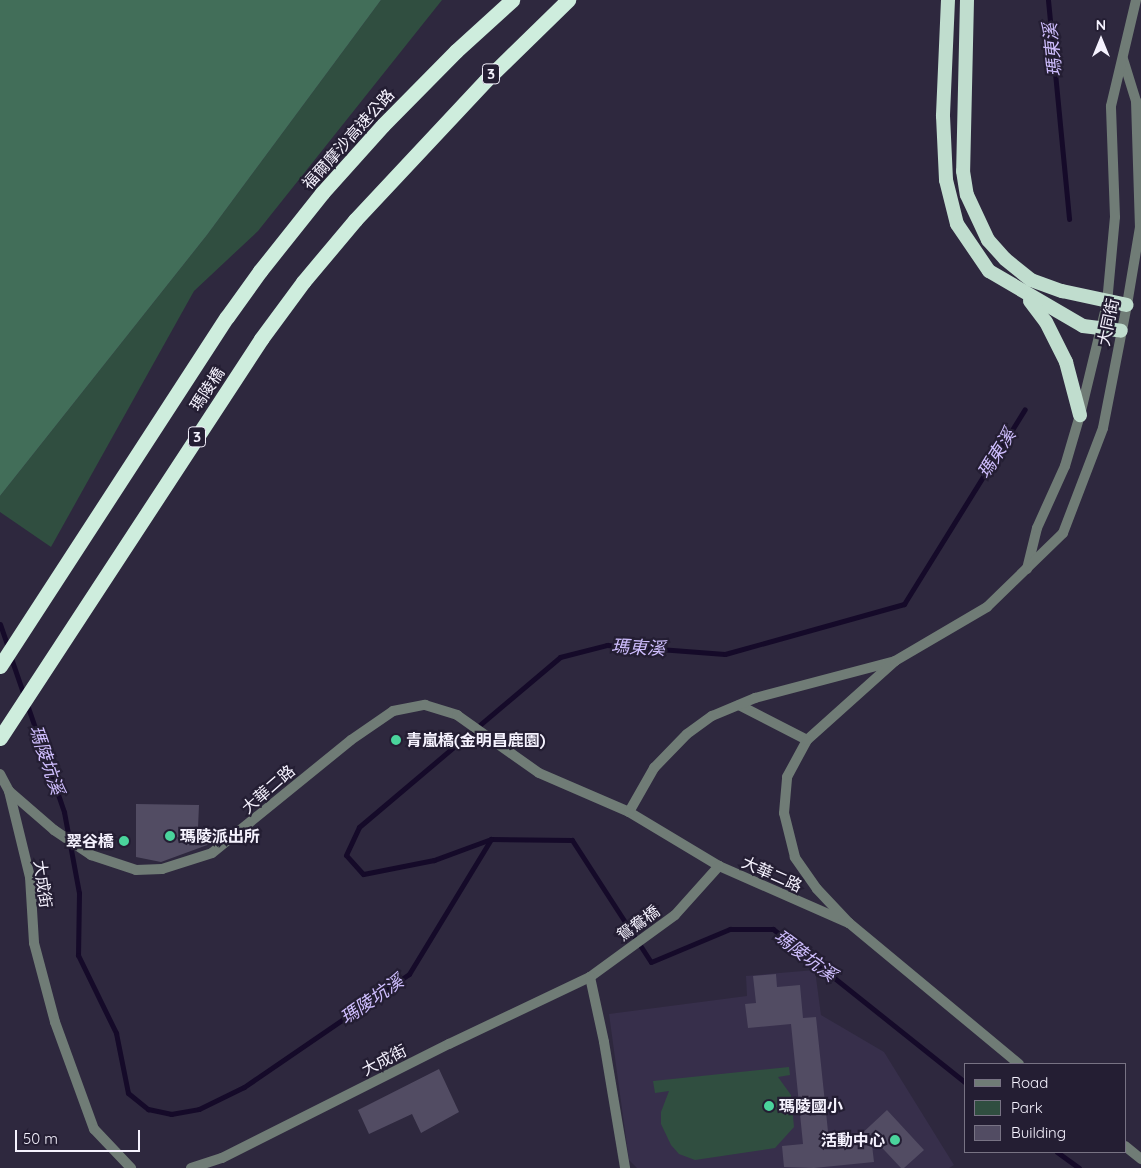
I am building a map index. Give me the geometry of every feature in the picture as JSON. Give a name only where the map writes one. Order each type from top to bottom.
[{"type":"highway","name":"福爾摩沙高速公路","points":[[227,317],[322,193],[383,125],[456,50],[512,0]]},
{"type":"highway","name":"瑪陵橋","points":[[0,738],[261,340],[354,220],[486,80],[568,0]]},
{"type":"highway","points":[[948,0],[943,116],[946,180],[957,224],[989,272],[1082,326],[1121,331]]},
{"type":"highway","points":[[966,0],[964,171],[967,195],[988,240],[1005,259],[1031,280],[1107,303],[1127,305]]},
{"type":"highway","points":[[1025,294],[1046,322],[1066,362],[1080,415]]},
{"type":"highway","name":"瑪陵橋","points":[[0,666],[227,317]]},
{"type":"street","name":"大同街","points":[[1026,571],[1037,528],[1065,466],[1102,330],[1107,303],[1115,217],[1111,106],[1136,0]]},
{"type":"street","name":"大同街","points":[[895,661],[987,607],[1026,571],[1063,534],[1087,474],[1103,428],[1140,227],[1136,101],[1122,58]]},
{"type":"street","points":[[629,812],[654,768],[686,734],[712,716],[739,705],[895,661]]},
{"type":"street","points":[[849,923],[817,889],[795,857],[784,813],[787,777],[807,740],[895,661]]},
{"type":"street","name":"大華二路","points":[[9,791],[54,830],[91,854],[136,870],[162,869],[186,863],[212,853],[336,752],[393,711],[424,705],[457,715],[492,743],[539,773],[629,812],[719,866],[849,923],[1018,1063]]},
{"type":"street","points":[[739,705],[807,740]]},
{"type":"street","points":[[0,774],[9,791]]},
{"type":"street","name":"大成街","points":[[9,791],[30,877],[34,943],[55,1022],[94,1129],[131,1168]]},
{"type":"street","name":"鴛鴦橋","points":[[619,956],[675,915],[719,866]]},
{"type":"street","name":"大成街","points":[[191,1168],[222,1158],[448,1044],[590,977],[619,956]]},
{"type":"street","points":[[590,977],[604,1042],[625,1168]]},
{"type":"street","points":[[1126,1147],[1141,1159]]},
{"type":"shaded area","name":"瑪陵國小","points":[[815,970],[821,1015],[884,1052],[954,1165],[949,1168],[637,1168],[629,1160],[609,1014],[747,996],[746,976]]},
{"type":"green space","points":[[0,0],[381,0],[207,235],[0,496]]},
{"type":"green space","points":[[381,0],[442,0],[258,231],[194,291],[51,547],[0,512],[0,496],[207,235]]},
{"type":"green space","points":[[789,1067],[790,1075],[778,1077],[791,1095],[794,1127],[775,1148],[695,1160],[679,1154],[671,1145],[661,1124],[661,1112],[669,1091],[655,1093],[653,1081]]},
{"type":"building","name":"瑪陵派出所","points":[[136,804],[199,805],[198,828],[210,844],[161,862],[136,857]]},
{"type":"building","points":[[776,974],[777,987],[800,985],[803,1018],[816,1017],[829,1141],[856,1139],[887,1110],[924,1150],[904,1168],[901,1168],[871,1136],[874,1162],[814,1168],[784,1167],[782,1146],[803,1144],[791,1024],[748,1028],[745,1004],[756,1003],[753,976]]},
{"type":"building","points":[[439,1069],[459,1112],[421,1133],[412,1114],[369,1134],[358,1110]]},
{"type":"waterway","name":"瑪東溪","points":[[1048,0],[1069,219]]},
{"type":"waterway","name":"瑪東溪","points":[[491,839],[434,860],[363,874],[346,855],[359,827],[560,657],[607,645],[725,654],[904,604],[1025,409]]},
{"type":"waterway","name":"瑪陵坑溪","points":[[0,624],[8,647]]},
{"type":"waterway","name":"瑪陵坑溪","points":[[10,655],[64,812],[79,893],[78,955],[116,1033],[128,1093],[148,1109],[171,1114],[199,1109],[244,1087],[409,974],[491,839],[572,840],[651,962],[730,929],[773,929],[964,1081]]},
{"type":"waterway","name":"瑪陵坑溪","points":[[1058,1153],[1079,1168]]},
{"type":"place","name":"青嵐橋(金明昌鹿園)","points":[[396,740]]},
{"type":"place","name":"瑪陵派出所","points":[[170,836]]},
{"type":"place","name":"翠谷橋","points":[[124,841]]},
{"type":"place","name":"瑪陵國小","points":[[769,1106]]},
{"type":"place","name":"活動中心","points":[[895,1140]]}]
